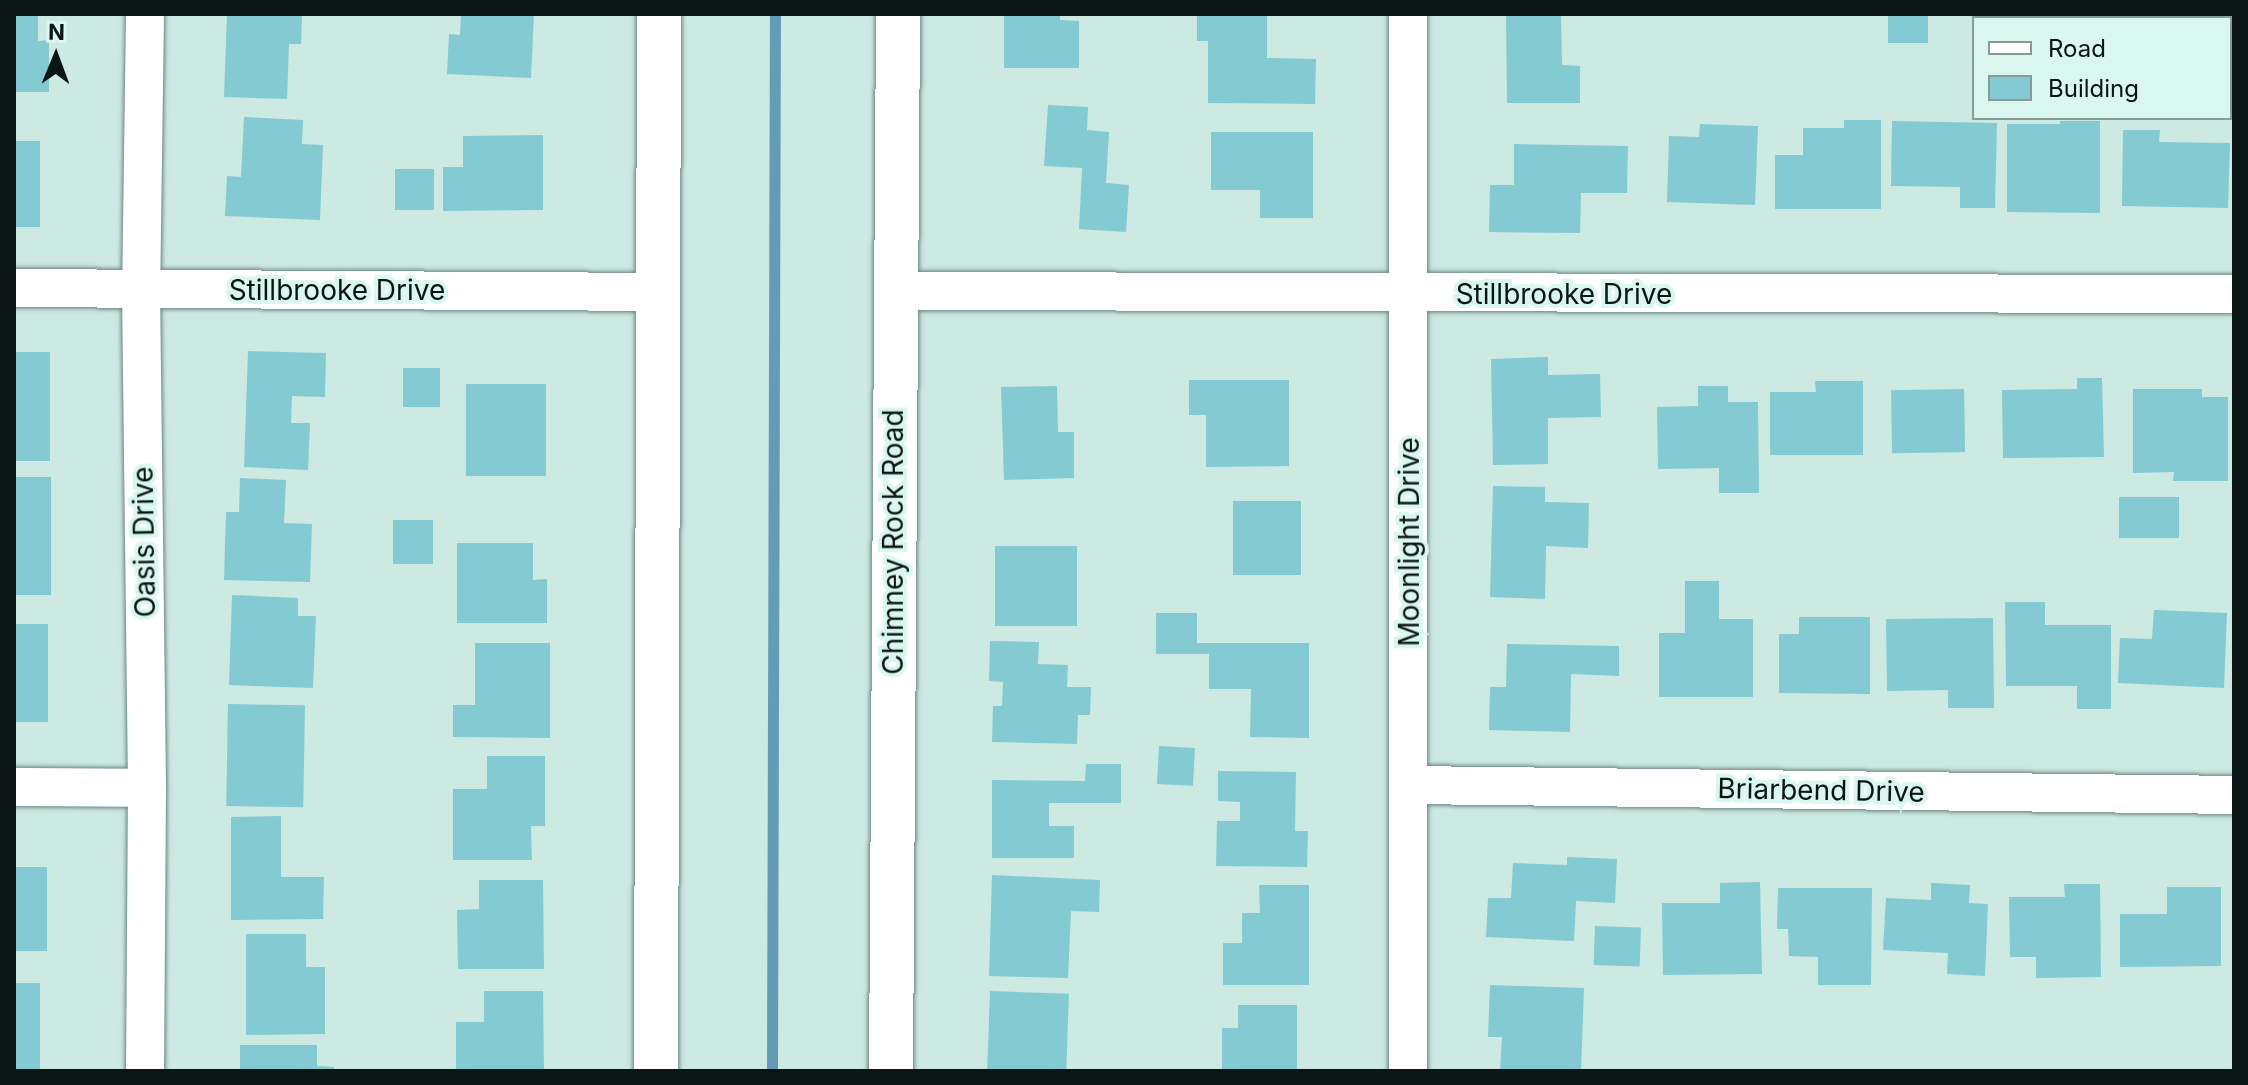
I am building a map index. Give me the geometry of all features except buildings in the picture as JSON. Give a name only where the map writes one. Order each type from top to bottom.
[{"type":"main road","points":[[656,1071],[659,14]]},
{"type":"main road","name":"Chimney Rock Road","points":[[891,1071],[893,291],[898,14]]},
{"type":"street","name":"Oasis Drive","points":[[145,14],[141,288],[147,788],[145,1071]]},
{"type":"street","name":"Moonlight Drive","points":[[1408,14],[1408,1071]]},
{"type":"street","name":"Stillbrooke Drive","points":[[14,288],[660,292]]},
{"type":"street","name":"Stillbrooke Drive","points":[[893,291],[2234,294]]},
{"type":"street","name":"Briarbend Drive","points":[[1409,785],[2234,795]]},
{"type":"street","points":[[14,787],[147,788]]},
{"type":"waterway","points":[[772,1071],[775,14]]}]
